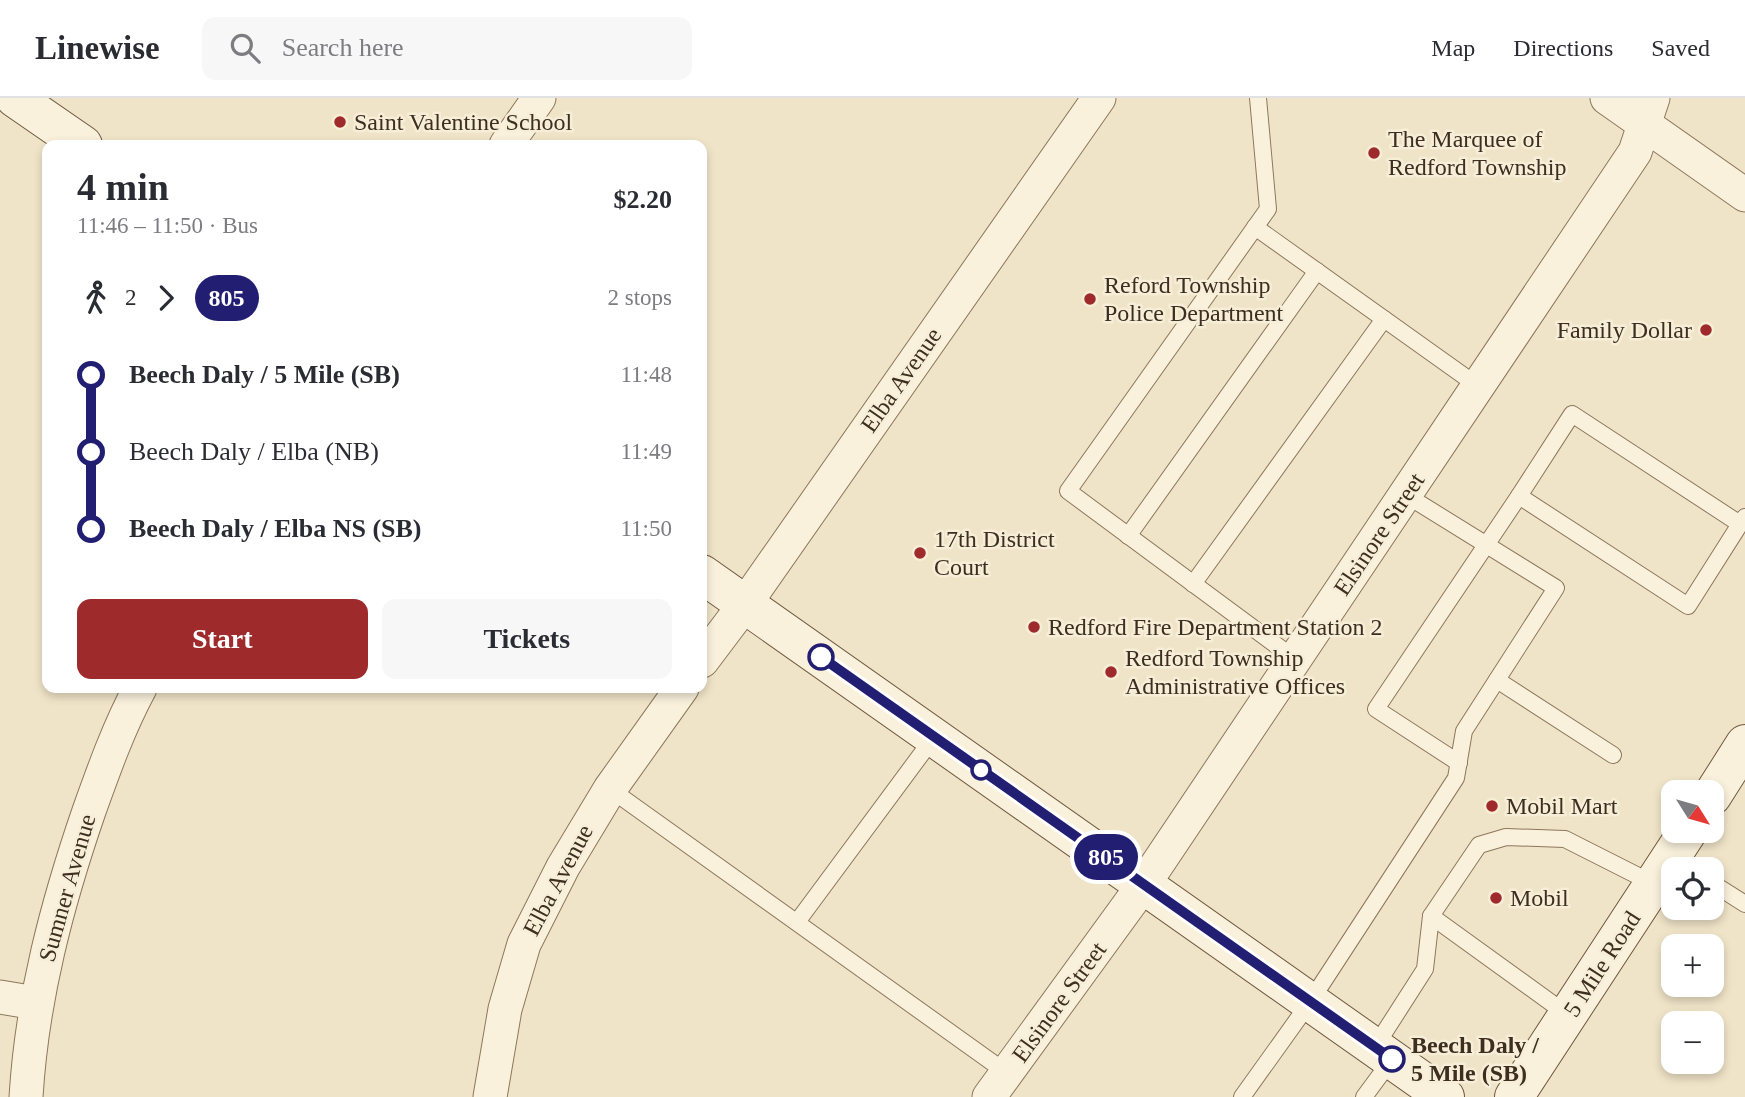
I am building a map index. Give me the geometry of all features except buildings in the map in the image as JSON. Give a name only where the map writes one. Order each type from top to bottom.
[{"type":"main road","points":[[15,98],[76,140]]},
{"type":"main road","points":[[707,577],[1445,1097]]},
{"type":"main road","points":[[1722,780],[1745,744]]},
{"type":"main road","name":"5 Mile Road","points":[[1514,1097],[1661,878]]},
{"type":"street","points":[[510,140],[539,98]]},
{"type":"street","name":"Elba Avenue","points":[[707,654],[1099,98]]},
{"type":"street","points":[[1607,98],[1648,111],[1745,195]]},
{"type":"street","name":"Elsinore Street","points":[[998,1085],[1144,884],[1635,152],[1648,111]]},
{"type":"street","name":"Sumner Avenue","points":[[26,1097],[36,1003],[50,938],[71,863],[103,772],[138,693]]},
{"type":"street","name":"Elba Avenue","points":[[491,1097],[505,1009],[524,944],[563,867],[610,789],[678,693]]},
{"type":"street","points":[[0,997],[36,1003]]},
{"type":"lane","points":[[1258,98],[1268,209],[1068,491],[1295,659]]},
{"type":"lane","points":[[1255,227],[1478,386]]},
{"type":"lane","points":[[1128,536],[1317,271]]},
{"type":"lane","points":[[1193,584],[1384,319]]},
{"type":"lane","points":[[1459,763],[1376,709],[1572,414],[1743,521],[1688,606],[1519,496]]},
{"type":"lane","points":[[1242,1097],[1310,1002],[1456,778],[1464,730],[1556,588],[1406,495]]},
{"type":"lane","points":[[1497,680],[1613,755]]},
{"type":"lane","points":[[797,922],[934,737]]},
{"type":"lane","points":[[610,789],[797,922],[998,1085]]},
{"type":"lane","points":[[1364,1097],[1425,969],[1431,916],[1479,845],[1506,837],[1565,839],[1663,857]]},
{"type":"lane","points":[[1724,891],[1745,904]]},
{"type":"lane","points":[[1431,916],[1568,1015]]},
{"type":"bus line","name":"805","points":[[821,657],[1392,1059]]},
{"type":"place","name":"Saint Valentine School","points":[[340,122]]},
{"type":"place","name":"The Marquee of Redford Township","points":[[1374,153]]},
{"type":"place","name":"Reford Township Police Department","points":[[1090,299]]},
{"type":"place","name":"Family Dollar","points":[[1706,330]]},
{"type":"place","name":"17th District Court","points":[[920,553]]},
{"type":"place","name":"Redford Fire Department Station 2","points":[[1034,627]]},
{"type":"place","name":"Redford Township Administrative Offices","points":[[1111,672]]},
{"type":"place","name":"Mobil Mart","points":[[1492,806]]},
{"type":"place","name":"Mobil","points":[[1496,898]]},
{"type":"place","name":"Beech Daly / 5 Mile (SB)","points":[[1392,1059]]}]
